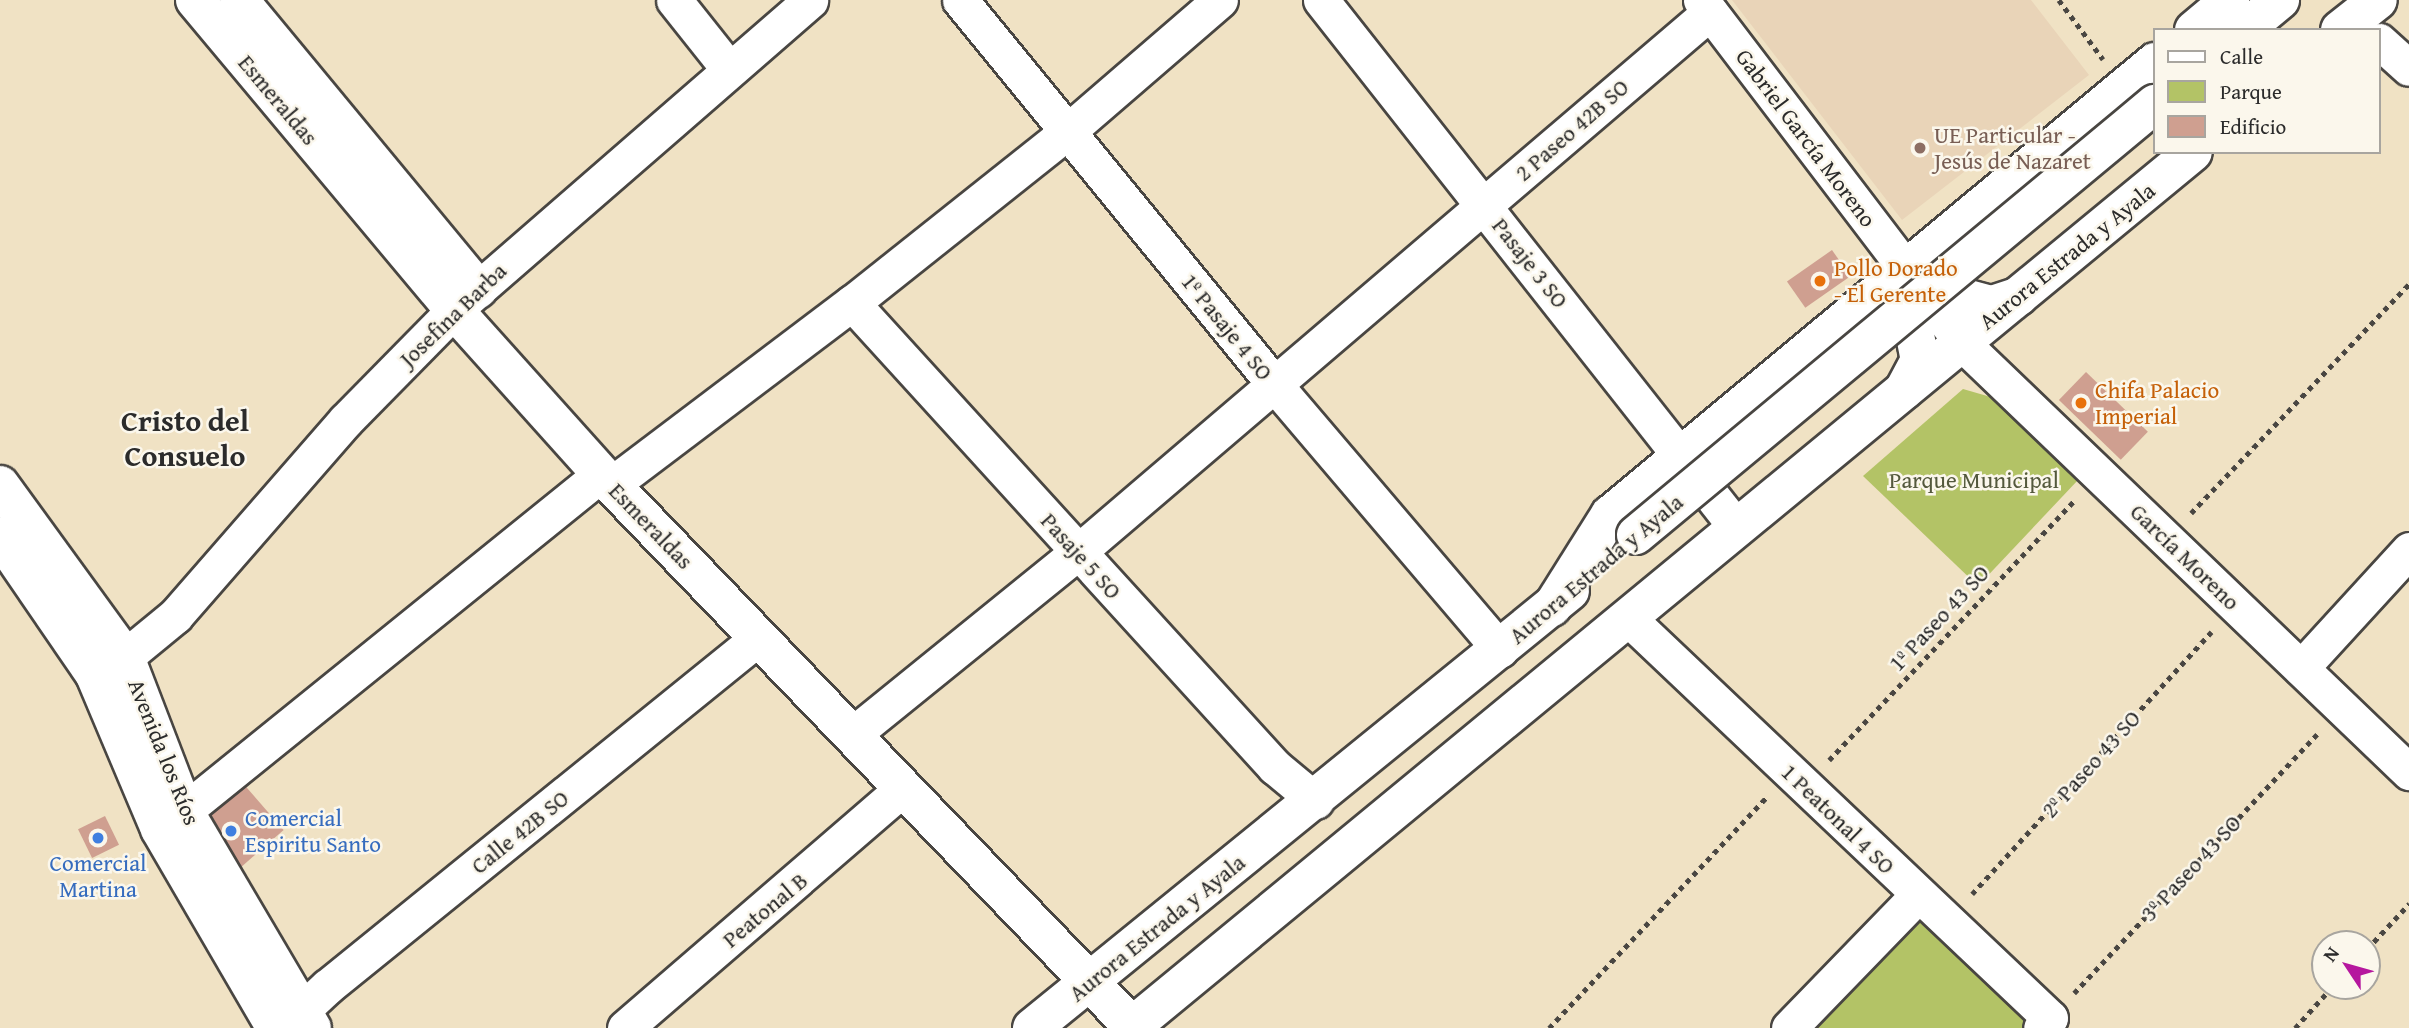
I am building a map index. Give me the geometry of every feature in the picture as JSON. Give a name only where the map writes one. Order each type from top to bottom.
[{"type":"main road","name":"Esmeraldas","points":[[195,0],[466,300]]},
{"type":"main road","name":"Esmeraldas","points":[[239,0],[606,480],[1132,1027]]},
{"type":"main road","points":[[2196,28],[2230,0]]},
{"type":"main road","points":[[2246,28],[2280,0]]},
{"type":"main road","points":[[1552,607],[1610,515],[1958,226],[2141,95],[2154,64]]},
{"type":"main road","name":"Aurora Estrada y Ayala","points":[[1032,1028],[1316,801],[1552,607],[2141,95]]},
{"type":"main road","name":"Aurora Estrada y Ayala","points":[[1132,1027],[2191,154]]},
{"type":"main road","points":[[1958,226],[1944,250],[1943,264],[1954,290],[1978,303],[1992,305],[2019,296]]},
{"type":"main road","points":[[1845,320],[1875,309],[1904,318],[1914,330],[1920,360],[1904,390]]},
{"type":"main road","name":"Avenida los Ríos","points":[[0,485],[125,657],[184,811],[293,1025]]},
{"type":"main road","name":"Avenida los Ríos","points":[[0,536],[95,675],[160,829],[293,1025]]},
{"type":"street","points":[[674,0],[728,68]]},
{"type":"street","name":"Josefina Barba","points":[[125,657],[175,616],[346,420],[466,300],[728,68],[810,0]]},
{"type":"street","name":"1º Pasaje 4 SO","points":[[960,0],[1274,384],[1500,650]]},
{"type":"street","points":[[184,811],[606,480],[852,303],[1067,132],[1220,0]]},
{"type":"street","name":"Pasaje 3 SO","points":[[1321,0],[1737,528]]},
{"type":"street","name":"2 Paseo 42B SO","points":[[852,735],[1078,552],[1484,205],[1705,6]]},
{"type":"street","name":"Gabriel García Moreno","points":[[1705,6],[1962,343]]},
{"type":"street","points":[[2381,41],[2409,68]]},
{"type":"street","name":"Pasaje 5 SO","points":[[852,303],[1275,767],[1316,801]]},
{"type":"street","name":"García Moreno","points":[[1962,343],[2409,772]]},
{"type":"street","points":[[2301,668],[2409,550]]},
{"type":"street","name":"1 Peatonal 4 SO","points":[[1628,618],[1917,896],[1947,921],[2045,1023]]},
{"type":"street","name":"Calle 42B SO","points":[[293,1025],[327,987],[758,638]]},
{"type":"street","name":"Peatonal B","points":[[625,1028],[903,788]]},
{"type":"street","points":[[1789,1028],[1917,896]]},
{"type":"path","points":[[2059,0],[2141,95]]},
{"type":"path","points":[[2167,539],[2409,285]]},
{"type":"path","name":"1º Paseo 43 SO","points":[[1549,1028],[2099,474]]},
{"type":"path","name":"2º Paseo 43 SO","points":[[1947,921],[2236,606]]},
{"type":"path","name":"3º Paseo 43 SO","points":[[2045,1023],[2342,708]]},
{"type":"path","points":[[2381,934],[2409,904]]},
{"type":"path","points":[[2295,1028],[2320,1000]]},
{"type":"shaded area","name":"UE Particular - Jesús de Nazaret","points":[[1732,0],[2031,0],[2089,75],[1902,220]]},
{"type":"green space","name":"Parque Municipal","points":[[1963,389],[2001,400],[2078,480],[1978,586],[1863,476]]},
{"type":"green space","points":[[1918,914],[2033,1020],[2025,1028],[1812,1028]]},
{"type":"building","name":"Pollo Dorado - El Gerente","points":[[1832,250],[1850,276],[1805,308],[1787,282]]},
{"type":"building","points":[[2086,372],[2148,432],[2121,460],[2059,400]]},
{"type":"building","points":[[241,781],[284,830],[238,869],[196,820]]},
{"type":"building","name":"Comercial Martina","points":[[105,816],[119,845],[92,858],[78,829]]},
{"type":"place","name":"UE Particular - Jesús de Nazaret","points":[[1920,148]]},
{"type":"place","name":"Pollo Dorado - El Gerente","points":[[1820,281]]},
{"type":"place","name":"Chifa Palacio Imperial","points":[[2081,403]]},
{"type":"place","name":"Comercial Espiritu Santo","points":[[231,831]]},
{"type":"place","name":"Comercial Martina","points":[[98,838]]},
{"type":"district","name":"Cristo del Consuelo","points":[[185,437]]}]
